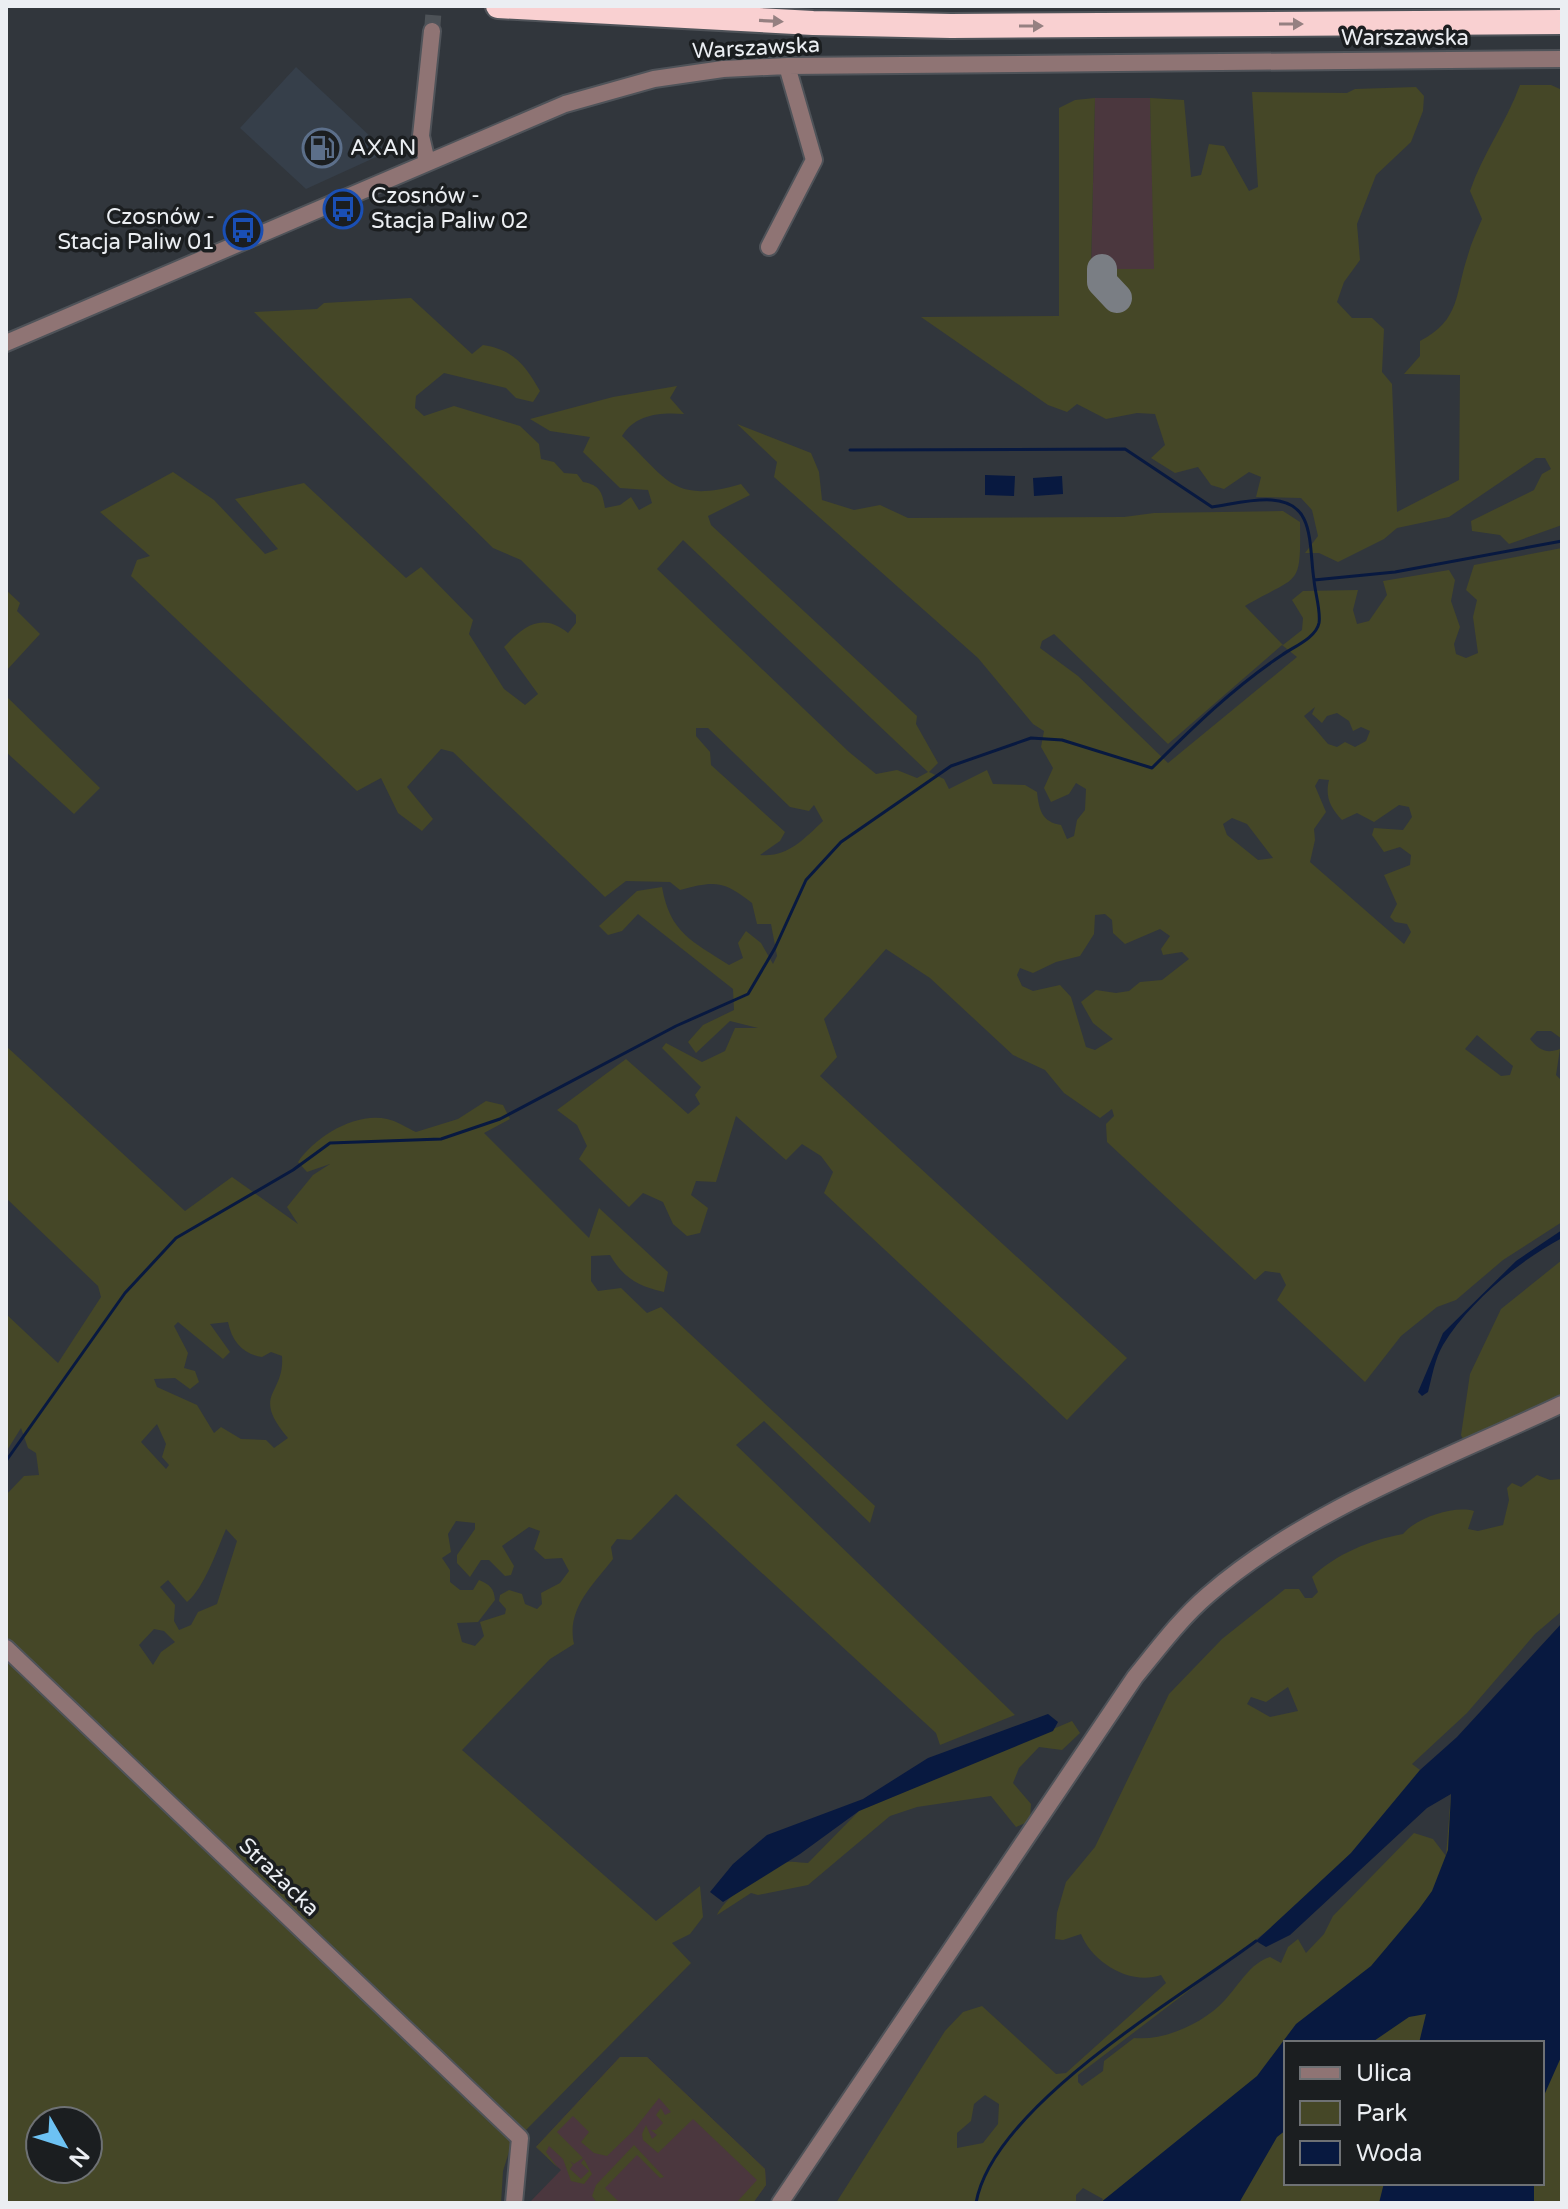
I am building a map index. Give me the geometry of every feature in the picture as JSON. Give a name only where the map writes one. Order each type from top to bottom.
[{"type":"highway","points":[[498,6],[797,22],[951,26],[1562,22]]},
{"type":"street","points":[[427,162],[421,136],[432,31]]},
{"type":"street","name":"Warszawska","points":[[6,343],[538,115],[612,89],[698,72],[787,66],[1562,59]]},
{"type":"street","points":[[769,247],[814,160],[787,66]]},
{"type":"street","points":[[780,2203],[1135,1677],[1185,1617],[1285,1538],[1562,1404]]},
{"type":"street","name":"Strażacka","points":[[6,1648],[520,2138],[514,2203]]},
{"type":"shaded area","points":[[296,67],[387,152],[306,189],[240,128]]},
{"type":"shaded area","points":[[1095,98],[1150,98],[1155,269],[1091,269]]},
{"type":"shaded area","points":[[620,2057],[647,2057],[765,2169],[766,2185],[753,2203],[529,2203],[561,2170],[536,2147]]},
{"type":"green space","points":[[1520,85],[1551,85],[1562,90],[1562,525],[1509,544],[1500,535],[1472,531],[1471,521],[1534,490],[1542,474],[1551,469],[1545,458],[1536,458],[1449,517],[1397,528],[1384,539],[1338,562],[1319,553],[1305,553],[1318,536],[1312,510],[1301,498],[1256,497],[1261,477],[1249,472],[1224,489],[1211,485],[1198,467],[1175,473],[1151,458],[1165,445],[1155,414],[1137,413],[1106,419],[1077,404],[1067,412],[1048,405],[921,317],[1059,316],[1059,108],[1075,100],[1095,98],[1091,269],[1154,269],[1150,98],[1184,100],[1191,177],[1201,175],[1209,144],[1224,146],[1249,191],[1258,187],[1252,92],[1347,93],[1355,89],[1416,87],[1424,96],[1423,111],[1411,142],[1376,175],[1357,224],[1360,260],[1344,282],[1337,302],[1352,318],[1372,318],[1384,329],[1382,372],[1392,384],[1397,512],[1459,480],[1460,375],[1404,374],[1420,356],[1420,341],[1433,333],[1450,315],[1469,250],[1482,219],[1470,191]]},
{"type":"green space","points":[[411,298],[472,354],[483,345],[494,347],[518,360],[540,391],[533,402],[516,398],[506,388],[444,373],[416,396],[415,408],[424,416],[454,406],[520,426],[539,444],[541,459],[554,462],[564,473],[577,474],[583,482],[597,487],[605,508],[620,505],[631,497],[639,510],[652,503],[648,490],[620,488],[583,452],[590,437],[550,431],[530,419],[613,397],[677,386],[670,398],[684,414],[649,416],[634,423],[622,436],[673,484],[700,491],[741,484],[750,495],[708,516],[711,525],[917,716],[916,724],[938,763],[929,772],[944,779],[949,789],[987,770],[993,784],[1025,785],[1037,792],[1043,814],[1061,825],[1067,839],[1074,836],[1077,820],[1085,810],[1086,789],[1076,783],[1069,794],[1051,802],[1044,788],[1053,768],[1041,747],[1044,731],[1033,724],[978,658],[774,477],[777,462],[737,424],[811,453],[819,472],[822,500],[854,510],[880,505],[908,518],[1124,517],[1154,513],[1283,511],[1300,522],[1297,570],[1286,583],[1245,606],[1283,645],[1302,630],[1303,618],[1292,600],[1303,591],[1358,590],[1353,610],[1357,624],[1369,621],[1387,595],[1383,581],[1449,570],[1455,580],[1451,601],[1460,627],[1454,644],[1456,654],[1466,658],[1478,653],[1473,617],[1477,600],[1466,590],[1474,565],[1562,548],[1562,1039],[1551,1031],[1537,1031],[1530,1039],[1543,1050],[1560,1049],[1556,1075],[1562,1081],[1562,1222],[1503,1260],[1456,1300],[1437,1307],[1401,1336],[1365,1382],[1277,1300],[1286,1285],[1280,1273],[1265,1271],[1255,1280],[1107,1142],[1106,1124],[1114,1116],[1112,1109],[1100,1118],[1064,1093],[1045,1070],[1013,1055],[930,978],[886,949],[824,1019],[837,1057],[820,1076],[1127,1358],[1067,1420],[824,1193],[833,1172],[821,1156],[802,1144],[786,1160],[736,1116],[716,1182],[696,1181],[691,1195],[708,1208],[700,1233],[687,1236],[673,1224],[663,1202],[643,1193],[629,1207],[579,1159],[587,1146],[577,1125],[557,1110],[626,1059],[688,1114],[700,1104],[695,1095],[701,1087],[662,1048],[666,1043],[702,1062],[725,1051],[735,1028],[758,1028],[730,1021],[696,1053],[688,1042],[703,1025],[734,1010],[733,989],[638,914],[622,931],[608,935],[599,926],[637,891],[662,887],[677,926],[694,942],[729,965],[743,958],[738,943],[746,931],[761,943],[773,964],[777,956],[771,924],[757,924],[752,903],[718,884],[680,890],[670,882],[626,881],[605,897],[453,752],[441,749],[407,787],[433,819],[422,831],[398,813],[381,778],[357,791],[131,576],[137,560],[150,556],[100,512],[173,472],[214,500],[265,554],[278,549],[235,499],[304,483],[406,578],[421,567],[473,620],[469,634],[504,689],[525,705],[538,694],[504,647],[534,624],[550,623],[568,633],[576,623],[576,615],[521,560],[493,548],[254,312],[317,309],[324,303]],"holes":[[[683,540],[928,772],[917,778],[897,770],[876,774],[657,569]],[[1054,634],[1168,744],[1282,645],[1297,657],[1168,763],[1078,676],[1040,648],[1042,641]],[[1315,707],[1312,714],[1322,723],[1327,716],[1337,713],[1349,721],[1353,731],[1361,727],[1370,731],[1366,741],[1355,747],[1345,742],[1337,747],[1328,744],[1304,716]],[[696,728],[708,728],[790,807],[809,811],[814,805],[823,821],[787,850],[760,855],[780,841],[785,832],[711,765],[710,752],[696,736]],[[1319,779],[1329,780],[1330,802],[1342,820],[1357,813],[1374,822],[1399,805],[1409,807],[1412,817],[1403,830],[1374,828],[1372,835],[1384,852],[1400,847],[1411,855],[1410,865],[1384,875],[1397,904],[1390,917],[1395,922],[1407,924],[1411,932],[1404,944],[1310,862],[1314,829],[1326,812],[1315,786]],[[1232,818],[1247,824],[1273,858],[1258,860],[1227,835],[1223,824]],[[1105,914],[1112,920],[1113,933],[1125,944],[1160,929],[1170,936],[1161,949],[1163,955],[1182,952],[1189,959],[1162,980],[1140,982],[1129,991],[1116,993],[1096,990],[1081,1002],[1093,1023],[1113,1039],[1095,1050],[1086,1047],[1071,997],[1060,985],[1033,991],[1022,986],[1017,975],[1020,968],[1033,973],[1056,962],[1080,956],[1094,934],[1095,915]],[[1477,1035],[1513,1066],[1510,1075],[1501,1076],[1465,1049]]]},
{"type":"green space","points":[[6,590],[20,603],[17,611],[40,634],[6,671]]},
{"type":"green space","points":[[6,696],[100,788],[74,814],[6,752]]},
{"type":"green space","points":[[6,1046],[185,1211],[232,1177],[298,1224],[287,1207],[313,1175],[330,1164],[307,1172],[298,1162],[337,1128],[375,1118],[391,1120],[416,1132],[458,1119],[486,1101],[503,1105],[510,1119],[484,1133],[589,1238],[599,1208],[668,1272],[664,1292],[632,1280],[610,1255],[591,1256],[591,1281],[598,1291],[621,1288],[647,1313],[661,1307],[875,1506],[870,1523],[764,1421],[736,1445],[1015,1715],[940,1745],[936,1733],[676,1494],[631,1540],[617,1539],[611,1547],[613,1559],[578,1609],[574,1620],[574,1644],[550,1659],[462,1750],[656,1921],[700,1886],[703,1917],[690,1934],[672,1943],[691,1963],[523,2133],[6,1638],[6,1495],[24,1476],[39,1475],[36,1453],[28,1448],[21,1428],[6,1452],[6,1314],[58,1363],[101,1297],[98,1286],[6,1198]],"holes":[[[178,1322],[223,1359],[230,1352],[210,1324],[228,1322],[236,1341],[249,1353],[262,1357],[271,1352],[282,1356],[282,1369],[270,1403],[271,1412],[288,1438],[274,1448],[266,1440],[241,1439],[221,1427],[214,1433],[197,1405],[157,1387],[154,1379],[175,1378],[190,1389],[199,1382],[195,1371],[184,1368],[188,1353],[174,1326]],[[157,1424],[166,1444],[162,1457],[169,1465],[166,1469],[141,1442]],[[456,1521],[475,1523],[475,1529],[457,1555],[457,1563],[470,1577],[481,1560],[489,1560],[505,1576],[511,1575],[514,1566],[502,1546],[529,1527],[540,1531],[534,1549],[545,1559],[562,1558],[569,1571],[560,1583],[541,1593],[542,1604],[537,1609],[525,1604],[522,1594],[509,1590],[500,1595],[499,1601],[506,1609],[505,1614],[480,1622],[484,1636],[475,1646],[462,1642],[457,1623],[478,1622],[495,1600],[494,1593],[489,1585],[479,1580],[473,1590],[460,1590],[450,1582],[450,1570],[442,1558],[451,1552],[448,1534]],[[226,1529],[237,1541],[217,1604],[198,1612],[191,1625],[179,1630],[174,1621],[175,1605],[160,1587],[168,1580],[187,1602],[204,1578]],[[154,1629],[164,1631],[175,1642],[161,1652],[153,1665],[139,1645]]]},
{"type":"green space","points":[[1562,1260],[1562,1398],[1465,1444],[1461,1435],[1470,1374],[1501,1309]]},
{"type":"green space","points":[[1537,1475],[1550,1480],[1562,1479],[1562,1611],[1535,1634],[1467,1713],[1412,1764],[1420,1770],[1351,1853],[1288,1915],[1078,2075],[1078,2082],[1082,2086],[1103,2071],[1104,2061],[1134,2038],[1158,2037],[1183,2029],[1206,2016],[1225,2000],[1256,1964],[1270,1957],[1281,1963],[1288,1947],[1298,1939],[1306,1953],[1324,1934],[1333,1916],[1414,1833],[1433,1839],[1446,1856],[1451,1793],[1562,1623],[1562,2203],[1100,2203],[1103,2199],[1083,2188],[1076,2195],[1076,2203],[836,2203],[945,2031],[963,2012],[982,2006],[1056,2074],[1066,2073],[1166,1983],[1161,1975],[1137,1977],[1114,1969],[1094,1954],[1081,1934],[1063,1940],[1055,1939],[1057,1913],[1066,1882],[1095,1847],[1169,1694],[1222,1639],[1285,1589],[1299,1589],[1305,1598],[1312,1598],[1318,1592],[1312,1577],[1343,1555],[1366,1544],[1403,1534],[1426,1518],[1446,1511],[1474,1511],[1468,1529],[1478,1531],[1503,1525],[1509,1500],[1507,1488],[1512,1483],[1521,1487]],"holes":[[[1288,1687],[1298,1711],[1270,1717],[1247,1704],[1251,1697],[1266,1702]],[[985,2095],[999,2104],[998,2124],[983,2143],[957,2148],[957,2133],[971,2121],[974,2104]]]},
{"type":"green space","points":[[6,1655],[65,1711],[78,1730],[98,1742],[513,2139],[503,2171],[501,2203],[6,2203]]},
{"type":"green space","points":[[1072,1721],[1080,1733],[1062,1750],[1039,1747],[1019,1768],[1013,1783],[1031,1804],[1030,1821],[1016,1827],[991,1796],[917,1807],[890,1816],[808,1885],[758,1895],[751,1893],[717,1915],[737,1891],[769,1869],[788,1862],[808,1863],[859,1811]]},
{"type":"green space","points":[[620,2057],[647,2057],[765,2169],[766,2185],[753,2203],[736,2203],[757,2180],[693,2119],[658,2153],[643,2140],[646,2125],[652,2139],[657,2135],[651,2130],[656,2130],[663,2123],[656,2115],[661,2108],[665,2115],[671,2112],[659,2098],[633,2131],[607,2156],[594,2153],[581,2142],[589,2132],[573,2116],[557,2132],[583,2158],[574,2164],[570,2161],[573,2165],[570,2169],[581,2179],[589,2171],[581,2163],[584,2159],[592,2174],[584,2184],[571,2181],[563,2159],[549,2146],[546,2152],[558,2168],[536,2147]]},
{"type":"green space","points":[[634,2145],[664,2177],[660,2178],[637,2155],[605,2188],[620,2203],[597,2203],[592,2196],[596,2185]]},
{"type":"water","points":[[985,475],[1015,476],[1014,496],[985,495]]},
{"type":"water","points":[[1062,476],[1063,494],[1034,496],[1033,478]]},
{"type":"water","points":[[1562,1230],[1562,1238],[1512,1271],[1467,1313],[1440,1350],[1428,1392],[1422,1396],[1418,1392],[1443,1333],[1516,1261]]},
{"type":"water","points":[[1562,1623],[1562,2055],[1544,2096],[1544,2041],[1419,2041],[1426,2014],[1409,2017],[1374,2041],[1284,2041],[1284,2132],[1277,2137],[1239,2203],[1100,2203],[1257,2076],[1296,2024],[1371,1966],[1419,1909],[1432,1891],[1448,1850],[1451,1794],[1427,1808],[1290,1935],[1266,1947],[1256,1941],[1351,1853],[1420,1770],[1457,1737]]},
{"type":"water","points":[[1048,1714],[1058,1722],[1053,1731],[859,1811],[800,1854],[723,1902],[710,1892],[733,1864],[767,1835],[863,1799],[928,1758]]},
{"type":"water","points":[[1384,2185],[1534,2185],[1534,2203],[1379,2203]]},
{"type":"waterway","points":[[850,450],[1125,449],[1212,507],[1275,500],[1297,509],[1309,533],[1314,580],[1395,572],[1562,541]]},
{"type":"waterway","points":[[6,1461],[125,1293],[176,1238],[293,1170],[330,1143],[441,1139],[500,1119],[676,1026],[748,994],[775,948],[806,880],[841,842],[951,766],[1031,738],[1062,740],[1152,768],[1231,694],[1314,633],[1319,623],[1314,580]]},
{"type":"waterway","points":[[976,2203],[990,2166],[1016,2129],[1051,2093],[1093,2057],[1256,1941]]},
{"type":"taxiway","points":[[1102,269],[1102,282],[1117,298]]},
{"type":"tunnel","points":[[432,31],[434,6]]},
{"type":"place","name":"AXAN","points":[[322,148]]},
{"type":"place","name":"Czosnów - Stacja Paliw 02","points":[[343,209]]},
{"type":"place","name":"Czosnów - Stacja Paliw 01","points":[[243,230]]}]
